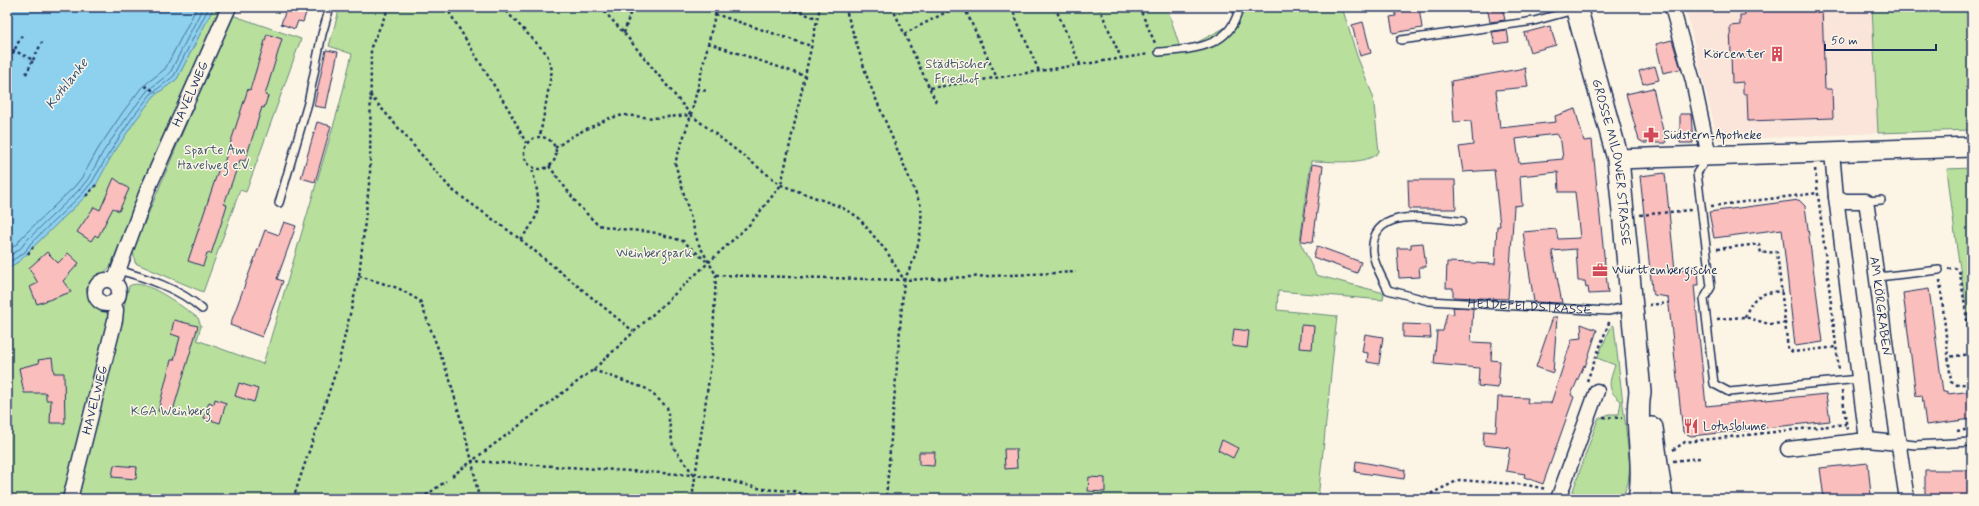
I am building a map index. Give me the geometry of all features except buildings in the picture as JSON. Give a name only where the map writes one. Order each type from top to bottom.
[{"type":"main road","name":"GROSSE MILOWER STRASSE","points":[[1576,8],[1618,159],[1640,392],[1637,418],[1642,464],[1639,499]]},
{"type":"main road","name":"GROSSE MILOWER STRASSE","points":[[1640,392],[1649,409],[1662,499]]},
{"type":"street","name":"HAVELWEG","points":[[70,499],[115,320],[116,310],[113,302],[116,300],[119,292],[116,276],[148,189],[229,7]]},
{"type":"street","points":[[1672,7],[1693,81],[1708,156]]},
{"type":"street","points":[[1618,159],[1972,147]]},
{"type":"street","points":[[1832,152],[1836,197],[1867,440]]},
{"type":"street","points":[[1836,197],[1845,201],[1866,201]]},
{"type":"street","name":"AM KÖRGRABEN","points":[[1866,201],[1878,277],[1898,443],[1907,499]]},
{"type":"street","points":[[113,302],[106,303],[100,301],[96,290],[102,281],[110,280],[116,276]]},
{"type":"street","points":[[1559,496],[1597,391]]},
{"type":"street","points":[[1788,449],[1867,440],[1898,443]]},
{"type":"lane","points":[[279,203],[308,104],[322,34],[330,7]]},
{"type":"lane","points":[[1160,52],[1193,49],[1219,39],[1233,25],[1240,7]]},
{"type":"lane","points":[[1401,40],[1534,21],[1576,8]]},
{"type":"lane","points":[[1708,156],[1697,173],[1711,287],[1704,299],[1714,384],[1729,392],[1859,379]]},
{"type":"lane","points":[[1866,201],[1881,200]]},
{"type":"lane","name":"HEIDEFELDSTRASSE","points":[[1462,221],[1407,217],[1390,221],[1382,226],[1375,238],[1373,254],[1388,290],[1428,301],[1608,311],[1631,306]]},
{"type":"lane","points":[[1878,277],[1939,270]]},
{"type":"lane","points":[[116,276],[157,282],[189,299],[202,309]]},
{"type":"lane","points":[[1898,443],[1914,445],[1972,442]]},
{"type":"path","points":[[293,499],[338,366],[359,276],[370,175],[370,94],[372,47],[389,7]]},
{"type":"path","points":[[446,7],[478,62],[509,110],[526,143]]},
{"type":"path","points":[[502,7],[547,54],[552,70],[540,136]]},
{"type":"path","points":[[600,7],[624,33],[691,115],[781,185],[841,207],[858,217],[888,252],[904,280]]},
{"type":"path","points":[[624,33],[632,7]]},
{"type":"path","points":[[692,499],[694,475],[712,357],[716,275],[698,244],[675,163],[691,115],[717,7]]},
{"type":"path","points":[[783,7],[817,18]]},
{"type":"path","points":[[452,476],[593,370],[633,331],[751,223],[781,185],[820,7]]},
{"type":"path","points":[[845,7],[868,80],[921,206],[922,224],[914,261],[904,280],[886,499]]},
{"type":"path","points":[[892,7],[936,102]]},
{"type":"path","points":[[904,34],[956,7]]},
{"type":"path","points":[[964,7],[997,78]]},
{"type":"path","points":[[1011,7],[1039,71]]},
{"type":"path","points":[[1055,7],[1080,64]]},
{"type":"path","points":[[1099,7],[1122,58]]},
{"type":"path","points":[[930,88],[1160,52],[1139,7]]},
{"type":"path","points":[[715,14],[811,46]]},
{"type":"path","points":[[7,65],[23,32]]},
{"type":"path","points":[[25,76],[42,42]]},
{"type":"path","points":[[708,43],[805,76]]},
{"type":"path","points":[[7,47],[33,60]]},
{"type":"path","points":[[145,86],[156,92]]},
{"type":"path","points":[[697,89],[707,91]]},
{"type":"path","points":[[370,94],[451,189],[520,238],[633,331]]},
{"type":"path","points":[[555,148],[574,135],[610,118],[624,115],[653,118],[691,115]]},
{"type":"path","points":[[520,238],[530,228],[540,204],[532,168],[524,160],[523,154],[526,143],[540,136],[549,140],[555,148],[555,158],[549,166],[541,169],[532,168]]},
{"type":"path","points":[[1813,152],[1848,442]]},
{"type":"path","points":[[549,166],[579,206],[598,225],[619,229],[652,232],[683,241],[708,263]]},
{"type":"path","points":[[86,196],[96,185]]},
{"type":"path","points":[[1624,217],[1693,210],[1701,207],[1818,193]]},
{"type":"path","points":[[1706,251],[1759,244],[1761,253],[1777,252],[1788,349],[1793,352],[1837,347]]},
{"type":"path","points":[[28,254],[33,247]]},
{"type":"path","points":[[1948,357],[1972,354],[1960,273],[1955,268],[1939,270],[1950,382],[1957,385],[1972,383]]},
{"type":"path","points":[[716,275],[904,280],[1076,272]]},
{"type":"path","points":[[359,276],[398,288],[420,301],[450,380],[472,461],[479,499]]},
{"type":"path","points":[[1745,317],[1750,303],[1757,296],[1768,292],[1782,291]]},
{"type":"path","points":[[1631,306],[1611,319],[1600,344],[1587,381],[1597,391],[1600,417],[1637,418]]},
{"type":"path","points":[[1706,320],[1745,317],[1769,324],[1785,323]]},
{"type":"path","points":[[593,370],[647,389],[667,407],[674,447],[694,475]]},
{"type":"path","points":[[1657,462],[1684,442],[1846,424]]},
{"type":"path","points":[[1657,462],[1700,458]]},
{"type":"path","points":[[472,461],[714,477],[762,489],[793,491],[822,499]]},
{"type":"path","points":[[1420,499],[1459,480],[1527,485],[1559,496]]},
{"type":"path","points":[[421,499],[446,481]]},
{"type":"shaded area","points":[[1685,7],[1872,7],[1878,133],[1718,140]]},
{"type":"green space","points":[[214,7],[221,7],[110,267],[86,289],[92,304],[106,312],[109,320],[63,499],[7,499],[7,269],[21,260],[86,196],[95,185],[111,157],[154,96],[177,79]]},
{"type":"green space","points":[[340,7],[1167,7],[1181,51],[1232,24],[1239,7],[1342,7],[1357,56],[1373,96],[1379,152],[1366,159],[1357,161],[1311,161],[1300,242],[1316,275],[1384,293],[1383,300],[1278,291],[1277,310],[1337,316],[1318,499],[78,499],[129,286],[136,284],[154,289],[198,318],[201,326],[197,340],[263,364],[340,103],[352,54],[329,46]]},
{"type":"green space","points":[[1872,7],[1972,7],[1972,130],[1878,133]]},
{"type":"green space","name":"Sparte Am Havelweg e.V.","points":[[232,15],[301,39],[246,192],[240,190],[203,292],[135,263],[133,250]]},
{"type":"green space","points":[[1972,168],[1972,340],[1957,250],[1947,169]]},
{"type":"green space","points":[[1612,325],[1614,326],[1630,465],[1628,483],[1622,499],[1570,499],[1598,419],[1609,414],[1619,414],[1621,401],[1613,393],[1610,384],[1615,365],[1597,358]]},
{"type":"water","name":"Kothlanke","points":[[7,7],[214,7],[177,79],[154,96],[111,157],[96,185],[21,260],[7,269]]},
{"type":"place","name":"Körcenter","points":[[1777,54]]},
{"type":"place","name":"Südstern-Apotheke","points":[[1651,135]]},
{"type":"place","name":"Württembergische","points":[[1600,270]]},
{"type":"place","name":"Lotusblume","points":[[1691,426]]},
{"type":"park label","name":"Städtischer Friedhof","points":[[957,72]]},
{"type":"park label","name":"Weinbergpark","points":[[654,253]]},
{"type":"park label","name":"KGA Weinberg","points":[[171,411]]}]
